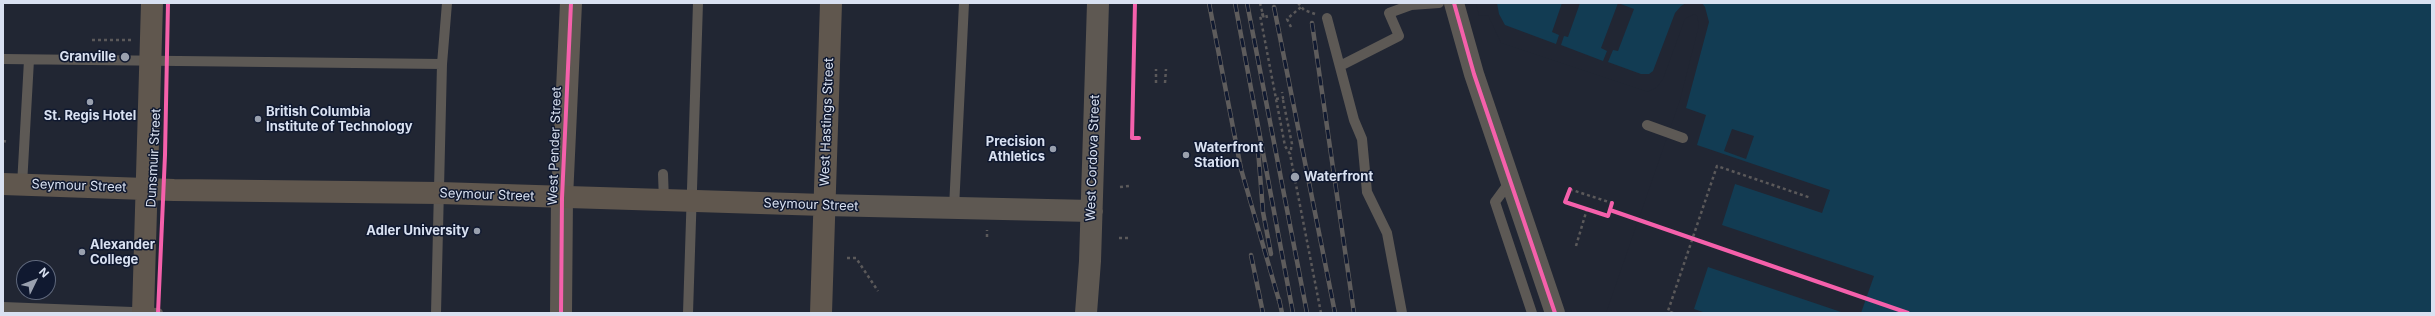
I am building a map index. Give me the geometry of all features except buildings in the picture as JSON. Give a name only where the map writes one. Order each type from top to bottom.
[{"type":"main road","name":"Dunsmuir Street","points":[[148,313],[147,189],[152,3]]},
{"type":"main road","name":"West Pender Street","points":[[561,313],[562,198],[571,3]]},
{"type":"main road","name":"West Hastings Street","points":[[821,313],[830,3]]},
{"type":"main road","name":"West Cordova Street","points":[[1086,313],[1092,211],[1098,3]]},
{"type":"main road","name":"Seymour Street","points":[[12,184],[147,189],[440,193],[664,201],[1092,211]]},
{"type":"street","points":[[1454,3],[1474,74],[1555,313]]},
{"type":"lane","points":[[436,313],[442,64],[447,3]]},
{"type":"lane","points":[[688,313],[690,201],[698,3]]},
{"type":"lane","points":[[954,208],[964,3]]},
{"type":"lane","points":[[1340,66],[1399,36],[1390,13],[1412,5],[1439,3]]},
{"type":"lane","points":[[1327,18],[1354,120],[1362,139],[1367,192],[1387,233],[1402,313]]},
{"type":"lane","points":[[3,59],[150,62],[442,64]]},
{"type":"lane","points":[[12,184],[29,60]]},
{"type":"lane","points":[[1647,125],[1683,138]]},
{"type":"lane","points":[[663,174],[664,201]]},
{"type":"lane","points":[[1510,183],[1495,202],[1532,313]]},
{"type":"lane","points":[[3,307],[148,313]]},
{"type":"path","points":[[1260,3],[1263,14],[1266,14],[1265,19]]},
{"type":"path","points":[[1291,27],[1287,19],[1300,7],[1298,3]]},
{"type":"path","points":[[1263,14],[1260,15],[1285,146],[1290,154],[1321,313]]},
{"type":"path","points":[[92,40],[131,40]]},
{"type":"path","points":[[1156,69],[1156,83]]},
{"type":"path","points":[[1165,83],[1166,69]]},
{"type":"path","points":[[1276,99],[1283,98],[1282,92]]},
{"type":"path","points":[[1283,100],[1292,144],[1290,154]]},
{"type":"path","points":[[1132,138],[1139,138]]},
{"type":"path","points":[[3,141],[8,142]]},
{"type":"path","points":[[1673,313],[1668,311],[1717,166],[1811,198]]},
{"type":"path","points":[[1120,187],[1129,186]]},
{"type":"path","points":[[1571,189],[1612,203],[1608,216],[1587,209],[1565,202],[1571,189]]},
{"type":"path","points":[[1576,246],[1587,209]]},
{"type":"path","points":[[1610,210],[1802,276]]},
{"type":"path","points":[[987,230],[987,237]]},
{"type":"path","points":[[1119,238],[1129,238]]},
{"type":"path","points":[[847,258],[856,258],[878,291]]},
{"type":"water","points":[[1478,3],[2432,3],[2432,313],[1608,313],[1682,101],[1701,25],[1699,14],[1694,12],[1683,18],[1656,86],[1502,41],[1489,13]]},
{"type":"pier","points":[[1476,3],[1497,3],[1499,14],[1505,25],[1556,44],[1559,35],[1552,32],[1562,3],[1580,3],[1568,37],[1564,36],[1561,45],[1603,61],[1607,51],[1601,48],[1618,3],[1634,9],[1618,51],[1613,50],[1608,62],[1641,74],[1649,74],[1653,71],[1675,13],[1686,3],[1702,3],[1705,7],[1709,22],[1686,108],[1706,115],[1697,145],[1830,190],[1822,213],[1735,184],[1722,225],[1874,276],[1861,313],[1844,313],[1708,267],[1694,309],[1706,313],[1606,313],[1680,100],[1699,25],[1697,16],[1694,14],[1685,19],[1663,79],[1657,87],[1648,92],[1501,43],[1488,15],[1479,16]]},
{"type":"pier","points":[[1732,129],[1754,136],[1746,159],[1724,151]]},
{"type":"ferry route","points":[[1802,276],[1908,313]]},
{"type":"railway","points":[[1209,3],[1241,169],[1280,304]]},
{"type":"railway","points":[[1235,3],[1293,313]]},
{"type":"railway","points":[[1247,3],[1307,313]]},
{"type":"railway","points":[[1274,7],[1335,313]]},
{"type":"railway","points":[[1312,23],[1354,313]]},
{"type":"railway","points":[[1258,149],[1263,212],[1271,254]]},
{"type":"railway","points":[[1251,255],[1263,313]]},
{"type":"railway","points":[[1279,299],[1282,313]]},
{"type":"cycle path","points":[[158,313],[165,155],[168,3]]},
{"type":"cycle path","points":[[561,313],[562,198],[571,3]]},
{"type":"cycle path","points":[[1135,3],[1132,138],[1139,138]]},
{"type":"cycle path","points":[[1454,3],[1474,74],[1555,313]]},
{"type":"cycle path","points":[[1570,189],[1565,202],[1608,216],[1612,203]]},
{"type":"cycle path","points":[[1610,210],[1908,313]]},
{"type":"place","name":"Granville","points":[[125,57]]},
{"type":"place","name":"St. Regis Hotel","points":[[90,102]]},
{"type":"place","name":"British Columbia Institute of Technology","points":[[258,119]]},
{"type":"place","name":"Precision Athletics","points":[[1053,149]]},
{"type":"place","name":"Waterfront Station","points":[[1186,155]]},
{"type":"place","name":"Waterfront","points":[[1295,177]]},
{"type":"place","name":"Adler University","points":[[477,231]]},
{"type":"place","name":"Alexander College","points":[[82,252]]}]
